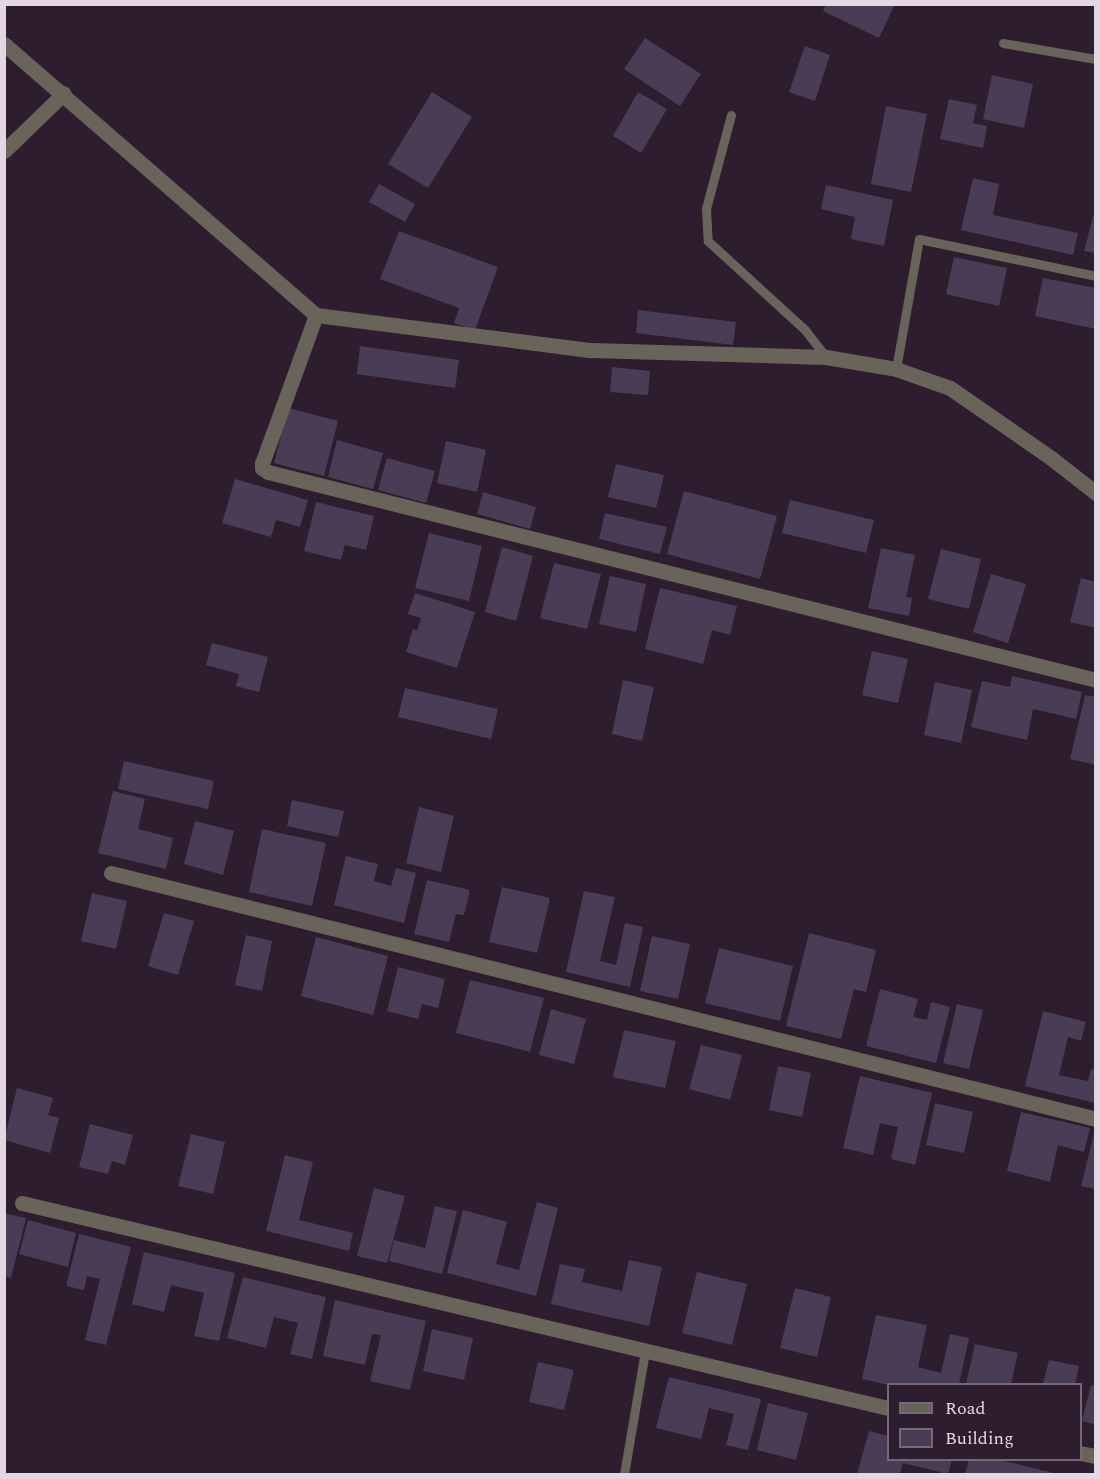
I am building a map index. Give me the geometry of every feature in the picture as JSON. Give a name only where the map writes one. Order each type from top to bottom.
[{"type":"street","points":[[4,44],[64,93],[316,315],[346,321],[591,350],[826,357],[896,369],[950,388],[1051,458],[1095,493]]},
{"type":"street","points":[[4,151],[64,93]]},
{"type":"street","points":[[316,315],[262,463],[262,468],[268,472],[1095,680]]},
{"type":"street","points":[[111,873],[1095,1119]]},
{"type":"street","points":[[22,1203],[887,1408]]},
{"type":"lane","points":[[1003,43],[1095,59]]},
{"type":"lane","points":[[731,115],[706,208],[708,241],[805,330],[826,357]]},
{"type":"lane","points":[[896,369],[919,239],[1095,276]]},
{"type":"lane","points":[[624,1474],[645,1351]]},
{"type":"building","points":[[826,4],[895,4],[879,38],[823,11]]},
{"type":"building","points":[[645,38],[701,74],[680,106],[624,69]]},
{"type":"building","points":[[805,46],[830,55],[815,101],[789,92]]},
{"type":"building","points":[[992,75],[1033,84],[1024,128],[983,119]]},
{"type":"building","points":[[432,92],[472,117],[428,188],[388,164]]},
{"type":"building","points":[[638,92],[667,109],[641,153],[613,136]]},
{"type":"building","points":[[949,99],[977,105],[973,123],[987,126],[983,148],[940,139]]},
{"type":"building","points":[[886,106],[927,114],[911,192],[871,184]]},
{"type":"building","points":[[973,178],[999,184],[993,215],[1078,233],[1073,255],[961,230]]},
{"type":"building","points":[[379,184],[415,204],[405,222],[369,202]]},
{"type":"building","points":[[826,185],[893,200],[884,246],[851,239],[855,217],[821,209]]},
{"type":"building","points":[[1096,206],[1096,253],[1084,251]]},
{"type":"building","points":[[399,231],[498,267],[475,330],[454,323],[459,308],[380,279]]},
{"type":"building","points":[[954,257],[1007,268],[999,306],[946,294]]},
{"type":"building","points":[[1043,278],[1096,288],[1096,329],[1035,316]]},
{"type":"building","points":[[638,310],[736,322],[733,345],[636,333]]},
{"type":"building","points":[[360,346],[459,360],[455,388],[357,374]]},
{"type":"building","points":[[612,367],[650,371],[648,395],[610,392]]},
{"type":"building","points":[[288,408],[338,421],[324,476],[274,463]]},
{"type":"building","points":[[337,440],[383,453],[373,489],[328,477]]},
{"type":"building","points":[[446,441],[486,450],[477,492],[437,483]]},
{"type":"building","points":[[387,458],[435,471],[426,503],[378,490]]},
{"type":"building","points":[[616,464],[664,475],[656,508],[608,497]]},
{"type":"building","points":[[235,479],[308,500],[300,527],[276,520],[271,537],[222,523]]},
{"type":"building","points":[[684,491],[777,516],[760,579],[667,554]]},
{"type":"building","points":[[483,492],[536,507],[530,529],[477,514]]},
{"type":"building","points":[[790,500],[874,520],[866,553],[782,533]]},
{"type":"building","points":[[316,502],[374,516],[366,550],[345,545],[341,560],[304,551]]},
{"type":"building","points":[[605,513],[667,527],[660,554],[599,539]]},
{"type":"building","points":[[429,533],[482,546],[469,601],[415,588]]},
{"type":"building","points":[[502,547],[533,556],[516,621],[485,612]]},
{"type":"building","points":[[881,548],[915,555],[906,597],[912,598],[909,616],[868,608]]},
{"type":"building","points":[[941,549],[981,559],[969,609],[928,599]]},
{"type":"building","points":[[554,563],[601,574],[587,629],[540,618]]},
{"type":"building","points":[[991,574],[1026,584],[1008,643],[973,632]]},
{"type":"building","points":[[610,576],[646,584],[636,632],[599,624]]},
{"type":"building","points":[[1081,578],[1096,582],[1096,628],[1070,622]]},
{"type":"building","points":[[660,588],[737,606],[730,635],[712,630],[703,664],[645,649]]},
{"type":"building","points":[[415,593],[475,612],[457,668],[406,652],[413,629],[417,631],[421,618],[408,614]]},
{"type":"building","points":[[212,643],[268,657],[259,692],[236,686],[239,674],[206,665]]},
{"type":"building","points":[[872,651],[908,659],[898,703],[862,695]]},
{"type":"building","points":[[1012,676],[1082,692],[1076,719],[1033,709],[1027,740],[971,727],[982,681],[1010,687]]},
{"type":"building","points":[[623,680],[654,687],[642,741],[612,734]]},
{"type":"building","points":[[935,682],[972,690],[961,743],[924,735]]},
{"type":"building","points":[[405,688],[498,709],[491,739],[398,717]]},
{"type":"building","points":[[1085,695],[1096,697],[1096,765],[1070,759]]},
{"type":"building","points":[[124,761],[214,781],[208,809],[118,789]]},
{"type":"building","points":[[113,791],[145,799],[138,829],[173,838],[166,869],[98,853]]},
{"type":"building","points":[[292,800],[344,811],[338,837],[287,826]]},
{"type":"building","points":[[419,807],[454,816],[441,872],[406,863]]},
{"type":"building","points":[[195,821],[234,831],[223,875],[184,864]]},
{"type":"building","points":[[262,829],[326,843],[312,906],[249,892]]},
{"type":"building","points":[[346,856],[378,864],[374,881],[391,886],[396,868],[416,873],[404,923],[334,905]]},
{"type":"building","points":[[427,880],[470,890],[464,915],[456,914],[449,942],[414,934]]},
{"type":"building","points":[[502,887],[550,898],[537,953],[489,942]]},
{"type":"building","points":[[584,891],[615,897],[600,961],[616,965],[625,923],[643,927],[630,987],[566,972]]},
{"type":"building","points":[[92,893],[127,901],[116,949],[81,941]]},
{"type":"building","points":[[164,913],[194,921],[178,975],[148,966]]},
{"type":"building","points":[[809,933],[876,950],[866,992],[854,989],[841,1039],[786,1026]]},
{"type":"building","points":[[246,935],[272,941],[262,991],[235,985]]},
{"type":"building","points":[[652,936],[690,944],[678,999],[640,991]]},
{"type":"building","points":[[316,937],[388,956],[373,1015],[301,996]]},
{"type":"building","points":[[719,948],[793,966],[780,1021],[705,1003]]},
{"type":"building","points":[[398,967],[445,979],[438,1008],[422,1004],[418,1019],[387,1011]]},
{"type":"building","points":[[470,980],[544,998],[530,1052],[456,1033]]},
{"type":"building","points":[[880,989],[918,999],[913,1017],[927,1020],[931,1002],[950,1007],[936,1063],[866,1046]]},
{"type":"building","points":[[957,1004],[983,1010],[969,1069],[943,1063]]},
{"type":"building","points":[[551,1009],[586,1019],[574,1064],[539,1055]]},
{"type":"building","points":[[1043,1011],[1086,1022],[1081,1041],[1068,1037],[1059,1075],[1088,1081],[1091,1069],[1096,1070],[1095,1103],[1025,1086]]},
{"type":"building","points":[[624,1030],[676,1041],[665,1088],[613,1077]]},
{"type":"building","points":[[701,1045],[742,1055],[730,1100],[689,1089]]},
{"type":"building","points":[[778,1066],[811,1073],[802,1117],[769,1110]]},
{"type":"building","points":[[860,1076],[932,1093],[915,1165],[891,1159],[898,1127],[880,1123],[873,1155],[843,1148]]},
{"type":"building","points":[[17,1088],[53,1098],[48,1115],[59,1118],[50,1153],[4,1140]]},
{"type":"building","points":[[935,1103],[973,1112],[964,1153],[926,1145]]},
{"type":"building","points":[[1021,1112],[1090,1128],[1084,1152],[1058,1145],[1050,1182],[1007,1171]]},
{"type":"building","points":[[90,1124],[133,1135],[125,1165],[112,1161],[108,1174],[79,1167]]},
{"type":"building","points":[[1096,1130],[1096,1189],[1081,1186]]},
{"type":"building","points":[[191,1134],[225,1142],[213,1194],[178,1186]]},
{"type":"building","points":[[285,1155],[313,1162],[299,1220],[353,1233],[349,1251],[266,1231]]},
{"type":"building","points":[[374,1188],[405,1196],[387,1263],[357,1256]]},
{"type":"building","points":[[537,1202],[558,1208],[536,1296],[447,1273],[463,1210],[507,1222],[496,1264],[519,1270]]},
{"type":"building","points":[[435,1206],[457,1211],[442,1274],[389,1261],[394,1240],[425,1248]]},
{"type":"building","points":[[4,1213],[26,1218],[11,1278],[4,1276]]},
{"type":"building","points":[[28,1220],[76,1233],[68,1267],[19,1254]]},
{"type":"building","points":[[79,1234],[131,1247],[106,1345],[85,1340],[100,1279],[87,1276],[84,1290],[66,1286]]},
{"type":"building","points":[[144,1252],[235,1273],[219,1341],[194,1336],[204,1293],[171,1285],[164,1312],[132,1304]]},
{"type":"building","points":[[629,1260],[662,1267],[649,1326],[551,1304],[560,1264],[585,1269],[582,1282],[622,1291]]},
{"type":"building","points":[[697,1272],[747,1284],[732,1345],[682,1333]]},
{"type":"building","points":[[243,1277],[326,1297],[312,1359],[290,1354],[298,1323],[274,1317],[266,1348],[227,1338]]},
{"type":"building","points":[[795,1288],[831,1297],[817,1357],[780,1348]]},
{"type":"building","points":[[335,1300],[426,1321],[410,1390],[370,1381],[381,1335],[372,1334],[365,1365],[323,1356]]},
{"type":"building","points":[[876,1315],[927,1325],[918,1367],[941,1373],[950,1334],[969,1338],[959,1383],[887,1385],[862,1379]]},
{"type":"building","points":[[432,1329],[473,1338],[464,1380],[423,1371]]},
{"type":"building","points":[[975,1344],[1018,1353],[1011,1383],[966,1383]]},
{"type":"building","points":[[1049,1360],[1079,1366],[1075,1383],[1043,1383]]},
{"type":"building","points":[[538,1362],[574,1370],[564,1410],[529,1402]]},
{"type":"building","points":[[669,1377],[761,1399],[748,1450],[726,1445],[734,1414],[709,1408],[701,1439],[656,1428]]},
{"type":"building","points":[[1091,1385],[1096,1386],[1096,1425],[1082,1421]]},
{"type":"building","points":[[768,1403],[808,1413],[796,1460],[757,1450]]},
{"type":"building","points":[[869,1431],[887,1436],[887,1461],[952,1461],[948,1474],[903,1463],[900,1474],[857,1474]]},
{"type":"building","points":[[969,1461],[1004,1461],[1058,1474],[965,1474]]}]
